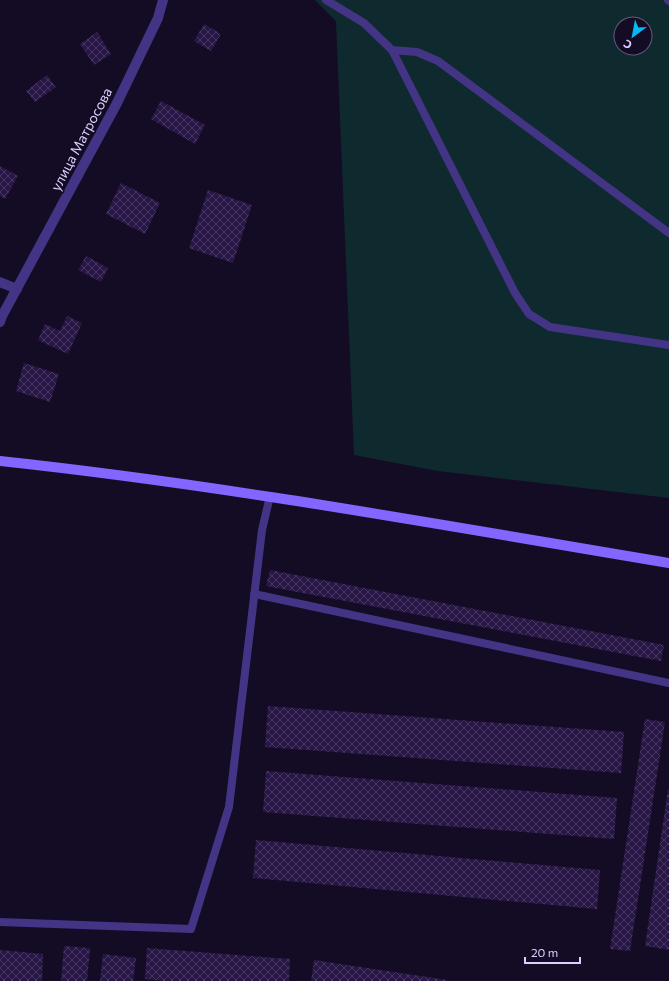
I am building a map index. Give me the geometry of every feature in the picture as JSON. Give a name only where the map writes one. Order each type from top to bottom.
[{"type":"main road","points":[[0,461],[56,467],[270,496],[669,564]]},
{"type":"street","name":"улица Матросова","points":[[0,322],[117,103],[158,18],[163,0]]},
{"type":"street","points":[[0,282],[17,289]]},
{"type":"lane","points":[[326,0],[364,23],[392,50],[514,293],[529,314],[550,327],[669,345]]},
{"type":"lane","points":[[392,50],[417,52],[438,61],[669,233]]},
{"type":"lane","points":[[0,922],[191,929],[229,807],[262,530],[270,496]]},
{"type":"lane","points":[[254,594],[669,683]]},
{"type":"green space","points":[[315,0],[669,0],[669,498],[438,471],[354,455],[336,21]]},
{"type":"building","points":[[204,24],[221,34],[211,51],[194,41]]},
{"type":"building","points":[[97,32],[111,54],[94,65],[80,44]]},
{"type":"building","points":[[47,75],[56,87],[35,102],[26,91]]},
{"type":"building","points":[[161,101],[205,125],[195,144],[151,119]]},
{"type":"building","points":[[0,166],[18,176],[5,199],[0,196]]},
{"type":"building","points":[[121,183],[160,203],[145,234],[106,214]]},
{"type":"building","points":[[208,190],[252,205],[233,263],[189,248]]},
{"type":"building","points":[[86,256],[108,268],[101,282],[78,270]]},
{"type":"building","points":[[67,316],[82,323],[68,354],[38,340],[45,324],[60,331]]},
{"type":"building","points":[[24,363],[59,374],[50,402],[16,391]]},
{"type":"building","points":[[270,570],[664,645],[661,661],[266,586]]},
{"type":"building","points":[[268,706],[624,732],[621,773],[265,747]]},
{"type":"building","points":[[645,719],[665,722],[630,951],[610,949]]},
{"type":"building","points":[[266,771],[617,798],[614,839],[263,812]]},
{"type":"building","points":[[669,789],[669,950],[645,946]]},
{"type":"building","points":[[256,840],[600,870],[597,909],[253,878]]},
{"type":"building","points":[[64,946],[90,948],[87,981],[61,981]]},
{"type":"building","points":[[147,948],[290,959],[289,981],[164,981],[145,979]]},
{"type":"building","points":[[0,950],[43,954],[42,981],[0,981]]},
{"type":"building","points":[[103,954],[136,958],[133,981],[100,981]]},
{"type":"building","points":[[314,960],[447,980],[447,981],[311,981]]}]
